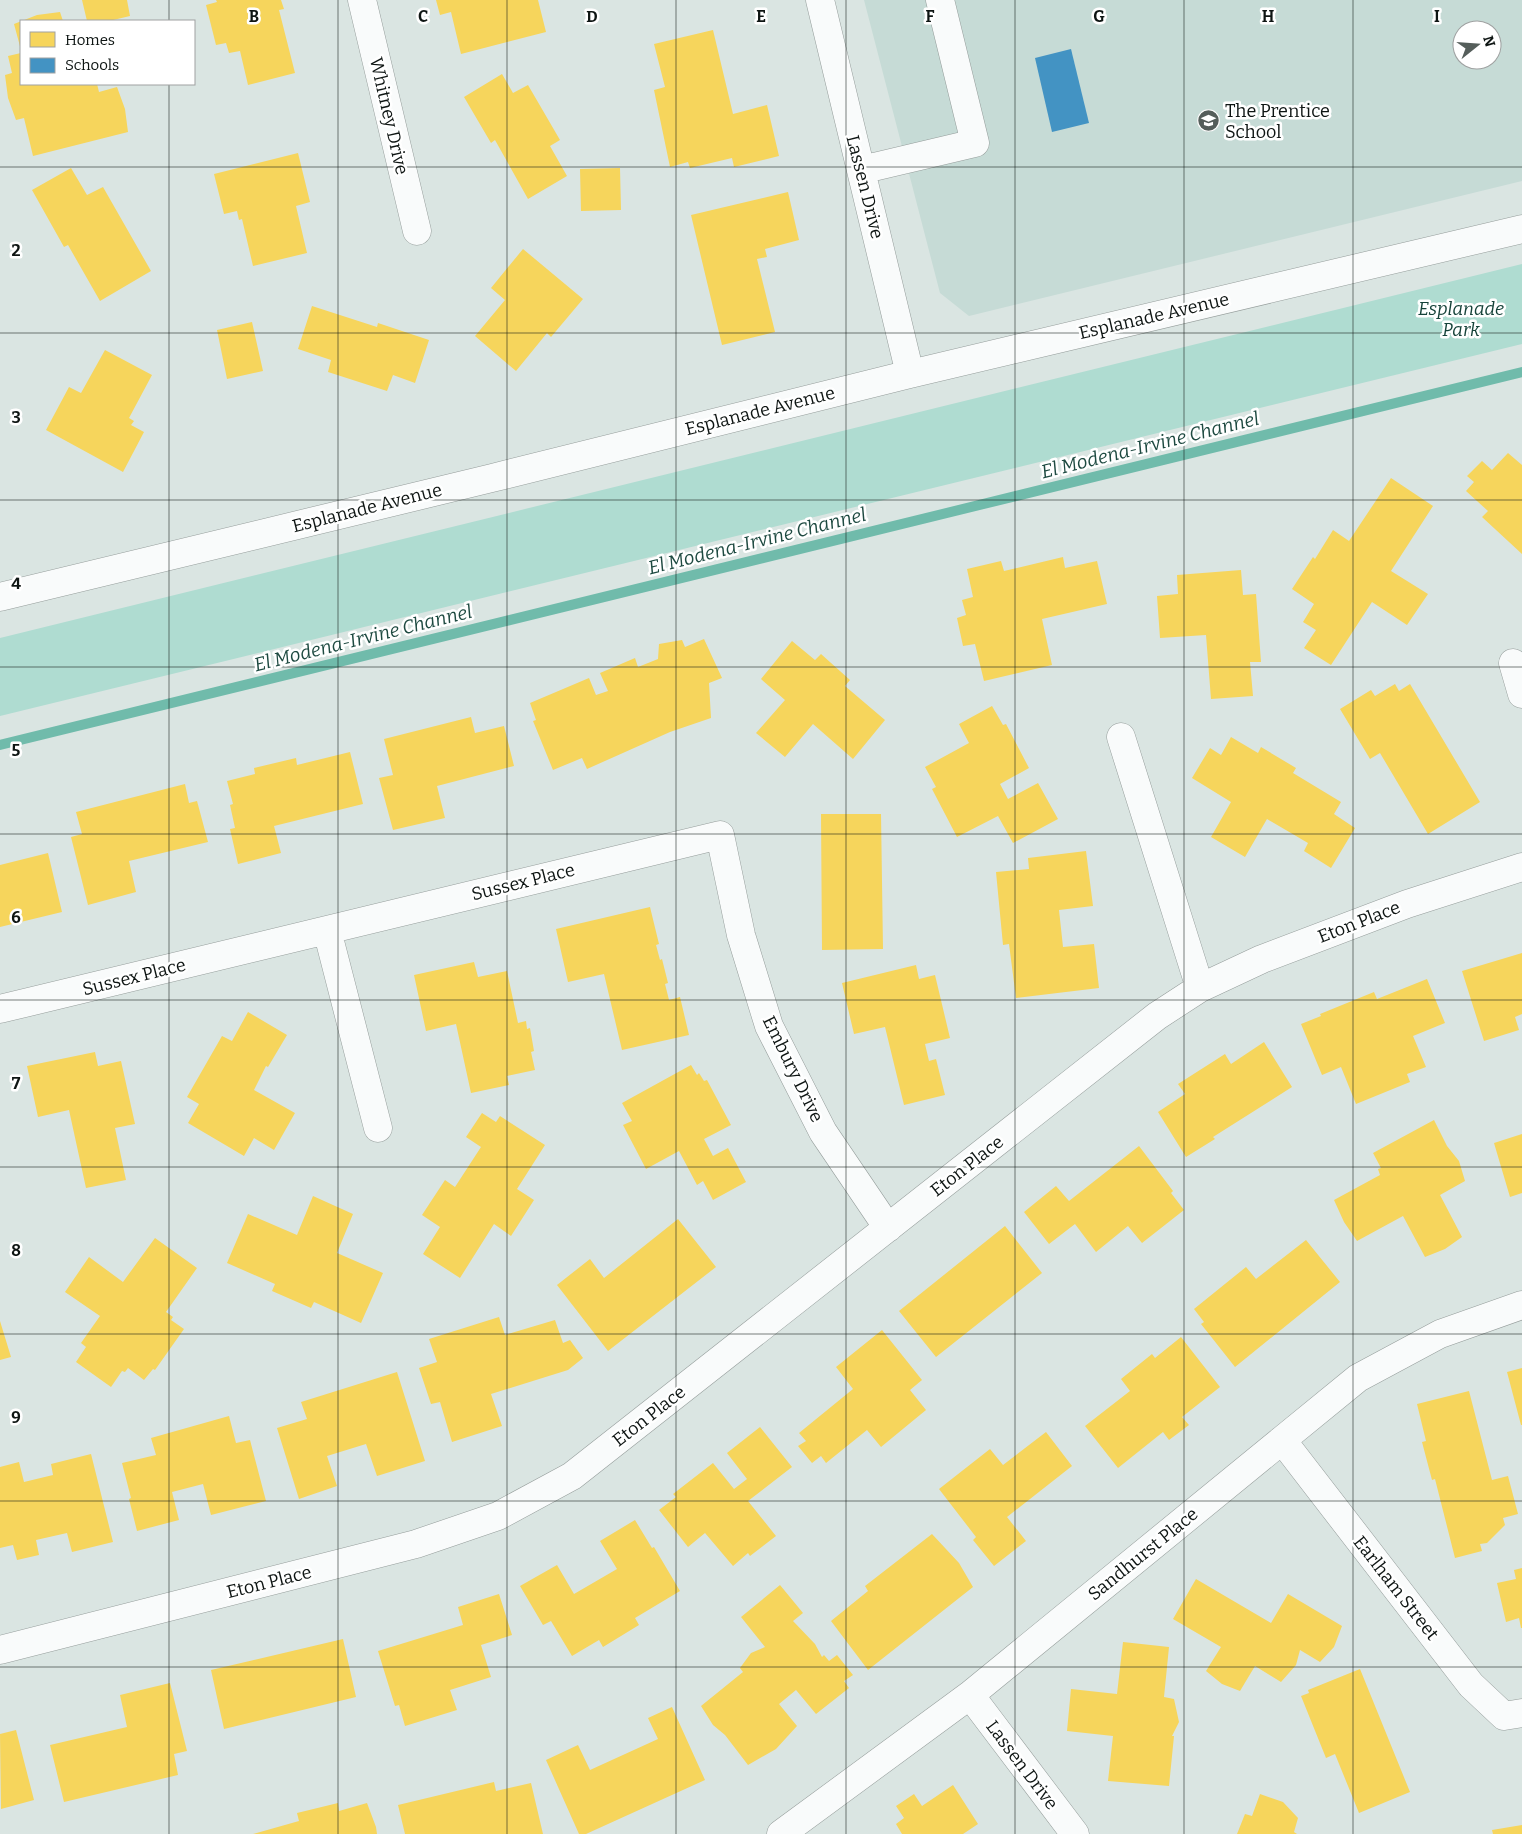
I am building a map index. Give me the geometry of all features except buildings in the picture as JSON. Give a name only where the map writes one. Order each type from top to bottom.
[{"type":"street","name":"Whitney Drive","points":[[362,0],[417,232]]},
{"type":"street","name":"Lassen Drive","points":[[820,0],[910,374]]},
{"type":"street","points":[[861,170],[975,143],[940,0]]},
{"type":"street","name":"Esplanade Avenue","points":[[0,597],[492,478],[910,374],[1522,229]]},
{"type":"street","points":[[1513,662],[1522,694]]},
{"type":"street","points":[[1121,736],[1200,988]]},
{"type":"street","name":"Sussex Place","points":[[0,1009],[720,835]]},
{"type":"street","name":"Embury Drive","points":[[720,835],[741,935],[769,1026],[823,1132],[888,1228]]},
{"type":"street","name":"Eton Place","points":[[0,1650],[416,1544],[498,1516],[572,1476],[1157,1016],[1200,988],[1262,959],[1407,904],[1522,867]]},
{"type":"street","points":[[327,930],[378,1128]]},
{"type":"street","name":"Sandhurst Place","points":[[781,1834],[970,1695],[1358,1378],[1440,1334],[1522,1305]]},
{"type":"street","name":"Earlham Street","points":[[1282,1440],[1471,1684],[1504,1716],[1522,1713]]},
{"type":"street","name":"Lassen Drive","points":[[970,1695],[1075,1834]]},
{"type":"shaded area","name":"The Prentice School","points":[[864,0],[1522,0],[1522,181],[969,316],[940,293]]},
{"type":"green space","name":"Esplanade Park","points":[[1522,264],[1522,344],[0,716],[0,638]]},
{"type":"waterway","name":"El Modena-Irvine Channel","points":[[0,745],[1522,372]]},
{"type":"place","name":"The Prentice School","points":[[1209,121]]}]
